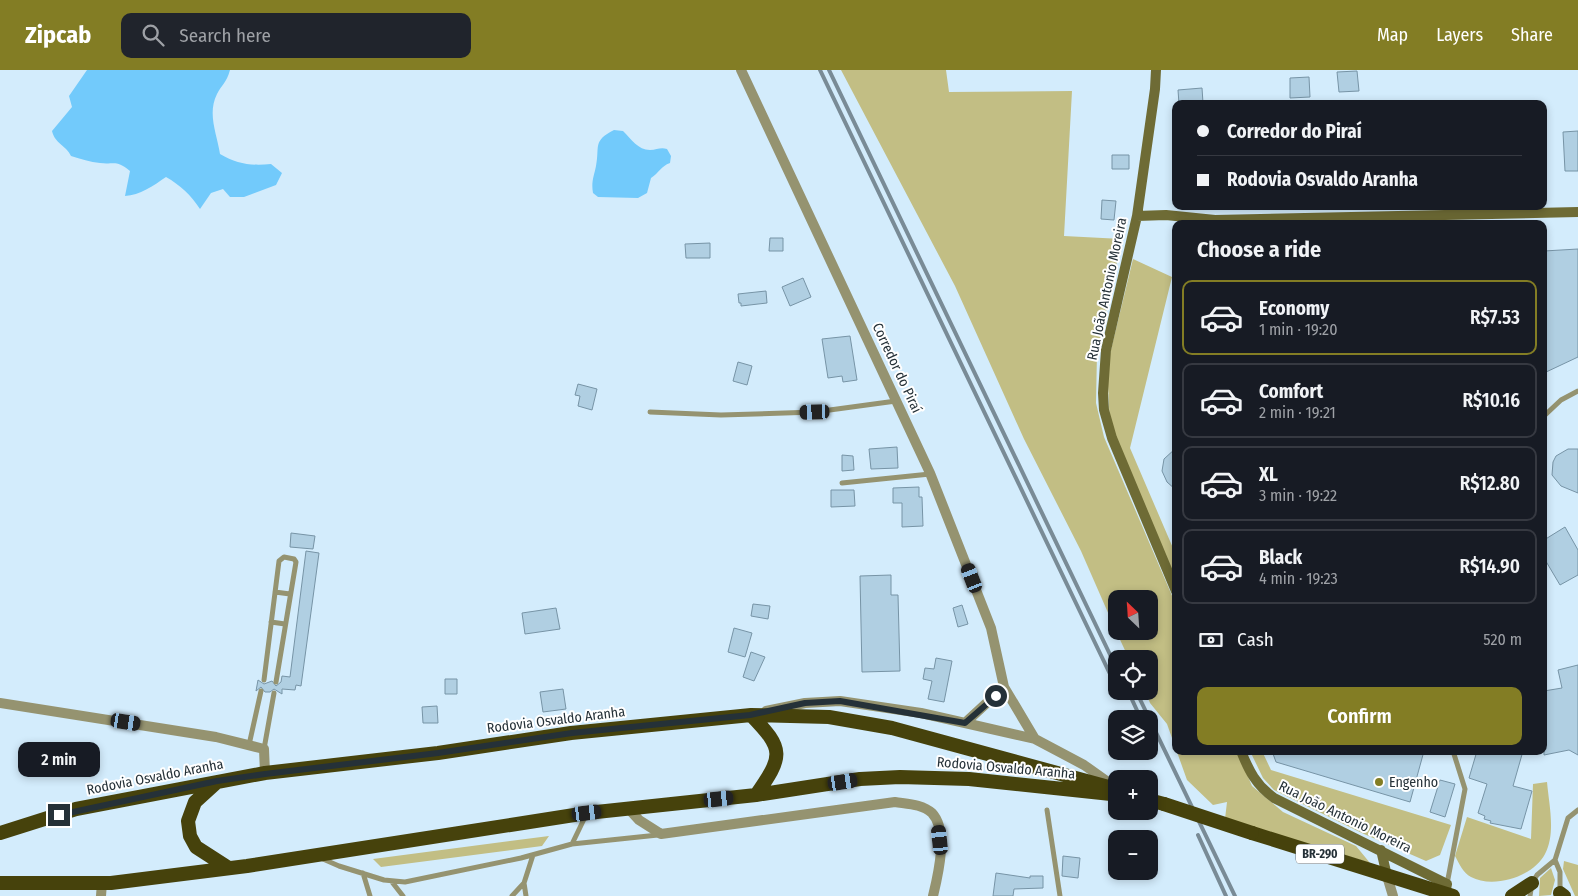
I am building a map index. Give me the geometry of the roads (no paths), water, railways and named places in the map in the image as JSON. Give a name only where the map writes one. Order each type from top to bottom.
[{"type":"highway","name":"Rodovia Osvaldo Aranha","points":[[0,833],[76,809],[217,781],[438,753],[572,733],[750,715],[829,716],[892,728],[1108,786]]},
{"type":"highway","points":[[750,715],[774,740],[778,753],[773,770],[756,795]]},
{"type":"highway","name":"Rodovia Osvaldo Aranha","points":[[0,883],[102,889],[227,867],[318,856],[587,813],[756,795],[860,779],[900,777],[969,779],[1108,793]]},
{"type":"highway","points":[[217,781],[195,802],[188,821],[190,836],[196,847],[227,867]]},
{"type":"highway","name":"BR-290","points":[[1158,802],[1387,876],[1448,892]]},
{"type":"highway","points":[[1512,896],[1531,889]]},
{"type":"main road","name":"Rua João Antonio Moreira","points":[[1156,70],[1137,216],[1106,350],[1103,372],[1104,410],[1112,438],[1172,582]]},
{"type":"main road","points":[[1137,216],[1166,215],[1215,220],[1578,212]]},
{"type":"main road","name":"Rua João Antonio Moreira","points":[[1243,755],[1252,777],[1261,789],[1274,798],[1382,850],[1448,892]]},
{"type":"main road","points":[[1382,850],[1387,876]]},
{"type":"street","name":"Corredor do Piraí","points":[[741,70],[898,400],[930,474],[991,628],[1004,687],[1035,739]]},
{"type":"street","points":[[965,723],[1004,687]]},
{"type":"street","points":[[750,715],[805,703],[840,701],[965,723],[1035,739],[1100,774],[1108,781]]},
{"type":"street","points":[[0,703],[216,737],[264,749],[265,774]]},
{"type":"street","points":[[628,808],[638,820],[661,834],[895,802],[918,805],[932,814],[939,829],[941,850],[939,872],[933,896]]},
{"type":"street","points":[[1387,876],[1393,896]]},
{"type":"lane","points":[[1547,413],[1561,400],[1578,391]]},
{"type":"lane","points":[[650,412],[721,415],[815,412],[898,400]]},
{"type":"lane","points":[[842,483],[930,474]]},
{"type":"lane","points":[[264,680],[279,561],[284,558],[294,559],[296,562],[276,682]]},
{"type":"lane","points":[[275,592],[290,594]]},
{"type":"lane","points":[[271,622],[286,624]]},
{"type":"lane","points":[[249,745],[261,692]]},
{"type":"lane","points":[[264,749],[274,693]]},
{"type":"lane","points":[[1448,892],[1465,789],[1454,755]]},
{"type":"lane","points":[[1047,810],[1060,896]]},
{"type":"lane","points":[[1531,889],[1542,870],[1555,860],[1568,818],[1578,810]]},
{"type":"lane","points":[[572,844],[587,813]]},
{"type":"lane","points":[[318,856],[392,882],[404,882],[533,855],[572,844],[661,834]]},
{"type":"lane","points":[[512,896],[524,883],[533,855]]},
{"type":"lane","points":[[1555,860],[1562,879],[1561,895]]},
{"type":"lane","points":[[363,873],[370,896]]},
{"type":"lane","points":[[392,882],[403,896]]},
{"type":"lane","points":[[524,883],[526,896]]},
{"type":"water","points":[[87,70],[230,70],[217,94],[213,109],[220,154],[244,164],[271,164],[282,173],[276,185],[244,197],[230,197],[223,189],[211,193],[200,209],[185,191],[166,177],[141,192],[125,196],[130,171],[115,163],[96,163],[71,156],[53,135],[52,131],[72,107],[69,96]]},
{"type":"water","points":[[614,130],[623,131],[635,144],[646,150],[667,149],[671,156],[670,163],[651,178],[647,193],[638,198],[598,197],[593,193],[598,145],[602,138]]},
{"type":"railway","points":[[820,70],[1108,670]]},
{"type":"railway","points":[[829,70],[1108,650]]},
{"type":"railway","points":[[1132,700],[1137,710]]},
{"type":"railway","points":[[1140,700],[1235,896]]},
{"type":"railway","points":[[1198,835],[1226,896]]},
{"type":"place","name":"Engenho","points":[[1379,782]]}]
